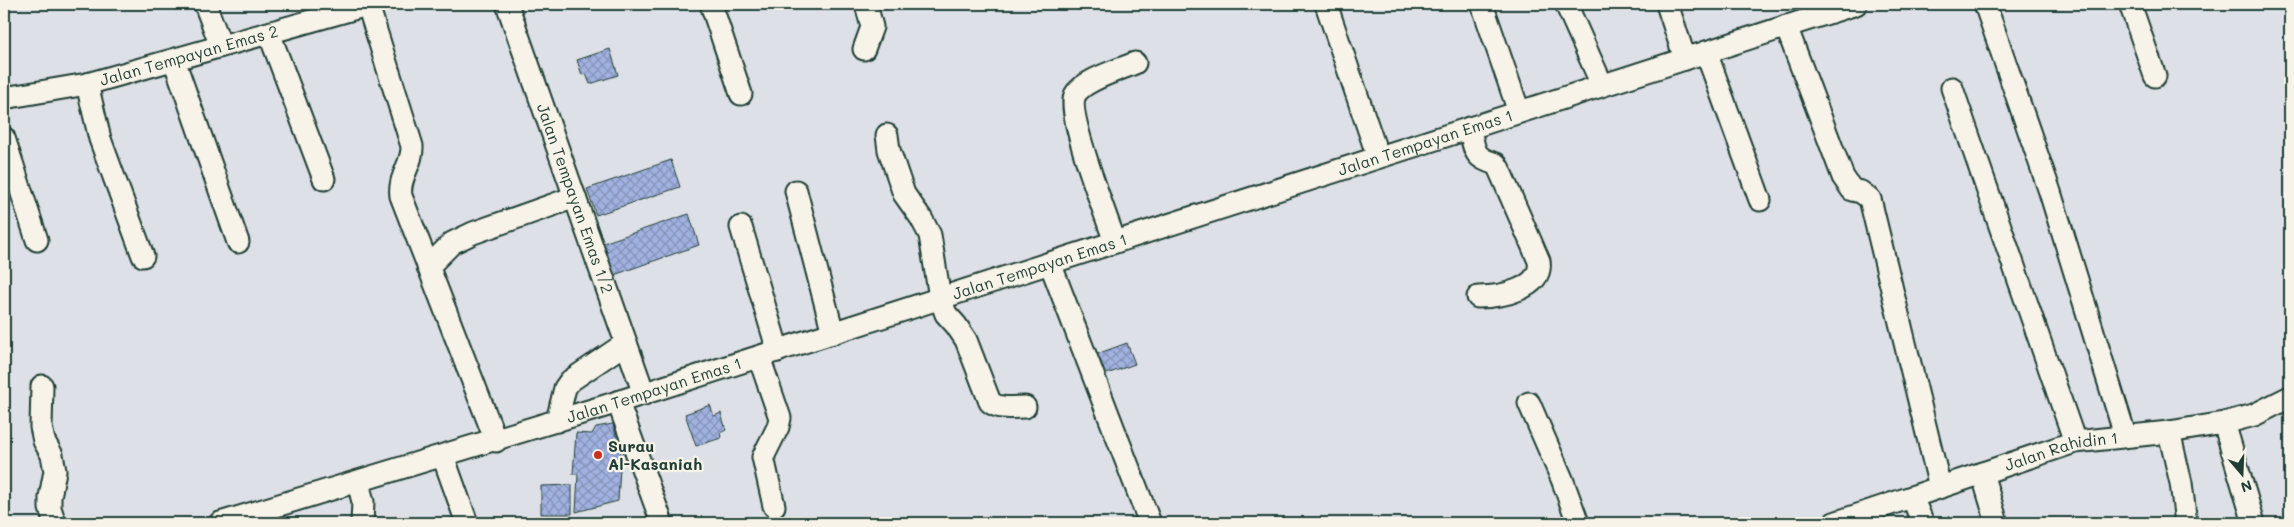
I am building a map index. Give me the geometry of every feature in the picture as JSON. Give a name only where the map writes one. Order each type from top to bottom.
[{"type":"street","points":[[204,4],[221,46]]},
{"type":"street","points":[[370,4],[412,146],[413,153],[400,183],[400,189],[428,267],[496,441]]},
{"type":"street","name":"Jalan Tempayan Emas 2","points":[[4,98],[87,84],[370,4]]},
{"type":"street","name":"Jalan Tempayan Emas 1/2","points":[[508,4],[644,394]]},
{"type":"street","points":[[710,4],[740,94]]},
{"type":"street","points":[[864,48],[872,27],[866,4]]},
{"type":"street","points":[[1326,4],[1378,157]]},
{"type":"street","points":[[1482,4],[1519,112]]},
{"type":"street","points":[[1566,4],[1602,86]]},
{"type":"street","points":[[1667,4],[1685,59]]},
{"type":"street","name":"Jalan Tempayan Emas 1","points":[[220,523],[268,516],[358,482],[644,394],[1856,4]]},
{"type":"street","points":[[1985,4],[2050,192],[2125,435]]},
{"type":"street","points":[[2130,4],[2155,76]]},
{"type":"street","points":[[1786,26],[1843,176],[1852,190],[1861,192],[1870,199],[1940,487]]},
{"type":"street","points":[[269,33],[324,179]]},
{"type":"street","points":[[1706,52],[1760,200]]},
{"type":"street","points":[[174,60],[238,242]]},
{"type":"street","points":[[1115,242],[1076,125],[1072,105],[1076,94],[1085,85],[1135,64]]},
{"type":"street","points":[[87,84],[100,139],[143,256]]},
{"type":"street","points":[[1952,88],[2075,442]]},
{"type":"street","points":[[1469,128],[1478,156],[1483,160],[1496,164],[1499,169],[1539,261],[1540,270],[1537,278],[1519,288],[1493,297],[1478,297]]},
{"type":"street","points":[[887,135],[889,150],[904,194],[921,218],[930,235],[940,298],[946,314],[966,340],[990,402],[996,407],[1002,408],[1025,406]]},
{"type":"street","points":[[4,138],[37,240]]},
{"type":"street","points":[[796,190],[833,333]]},
{"type":"street","points":[[428,267],[452,244],[473,233],[575,197]]},
{"type":"street","points":[[741,227],[780,418],[778,427],[763,457],[774,506]]},
{"type":"street","points":[[1050,263],[1150,523]]},
{"type":"street","points":[[557,421],[565,388],[570,381],[626,343]]},
{"type":"street","points":[[42,386],[41,427],[44,441],[52,455],[55,471],[50,508],[55,523]]},
{"type":"street","name":"Jalan Rahidin 1","points":[[1846,521],[2075,442],[2125,435],[2169,432],[2254,416],[2290,397]]},
{"type":"street","points":[[618,402],[662,523]]},
{"type":"street","points":[[1529,403],[1562,479],[1578,523]]},
{"type":"street","points":[[2224,422],[2254,523]]},
{"type":"street","points":[[2169,432],[2181,483],[2186,523]]},
{"type":"street","points":[[443,456],[467,523]]},
{"type":"street","points":[[1982,473],[1997,523]]},
{"type":"street","points":[[358,482],[363,502],[362,523]]},
{"type":"street","points":[[1912,497],[1924,523]]},
{"type":"building","points":[[610,49],[618,75],[590,84],[586,74],[582,75],[577,60]]},
{"type":"building","points":[[671,160],[680,187],[596,215],[587,189]]},
{"type":"building","points":[[689,214],[699,245],[614,275],[603,243]]},
{"type":"building","points":[[1127,343],[1135,364],[1101,376],[1094,355]]},
{"type":"building","points":[[710,405],[714,416],[721,413],[726,430],[720,433],[721,438],[696,446],[685,414]]},
{"type":"building","name":"Surau Al-Kasaniah","points":[[613,424],[616,436],[622,436],[618,501],[576,512],[578,474],[573,474],[576,433],[592,434],[596,427]]},
{"type":"building","points":[[572,485],[572,514],[541,514],[541,486]]},
{"type":"place","name":"Surau Al-Kasaniah","points":[[598,455]]}]
